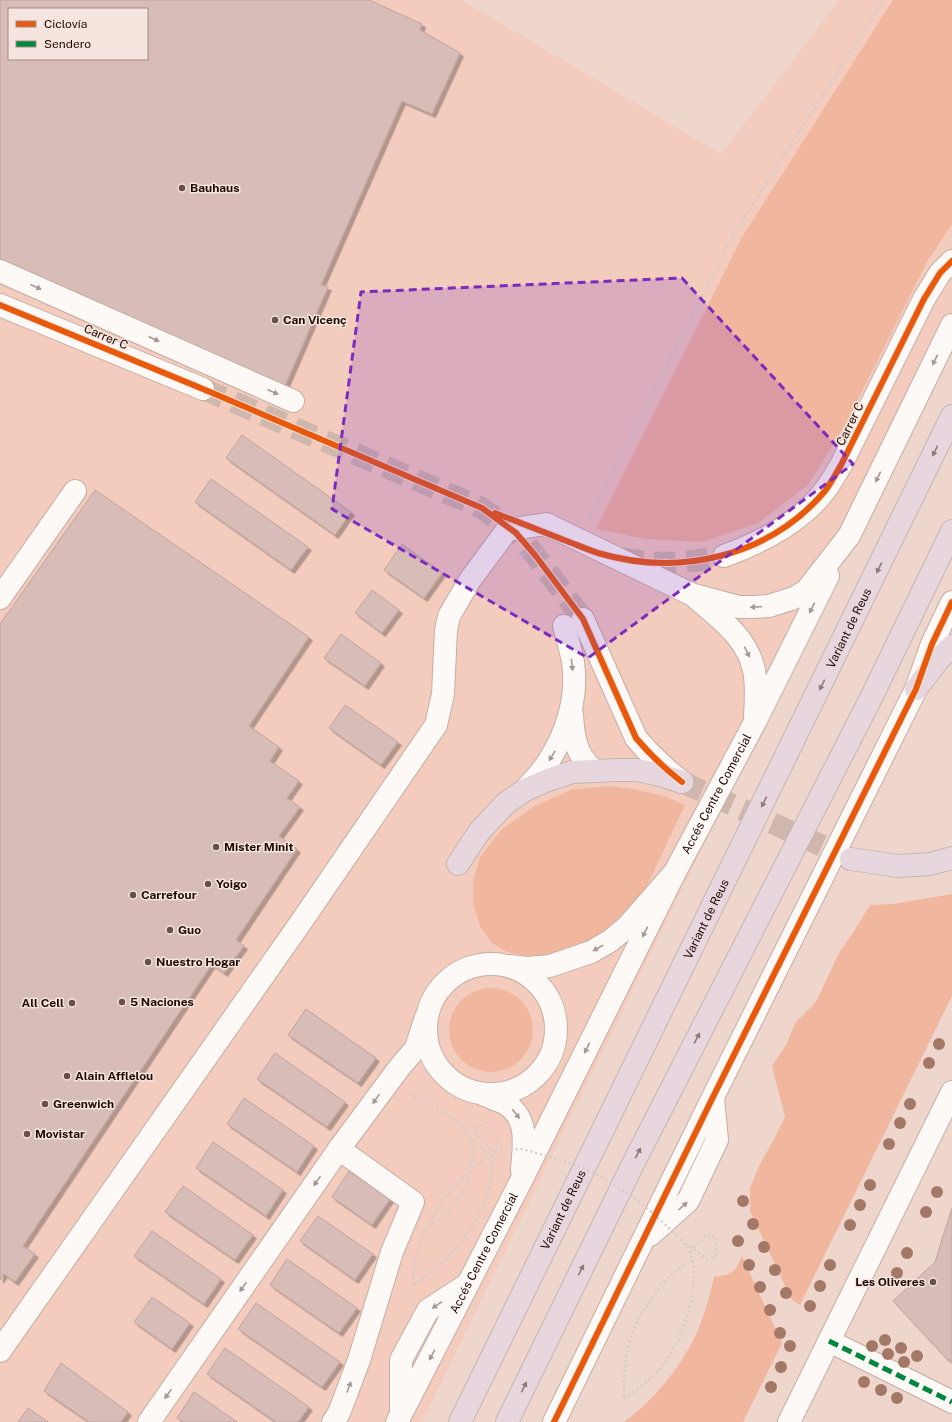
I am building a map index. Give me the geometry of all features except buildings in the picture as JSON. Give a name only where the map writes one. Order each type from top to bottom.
[{"type":"highway","name":"Variant de Reus","points":[[460,1422],[952,416]]},
{"type":"highway","points":[[507,1422],[633,1164],[871,698],[952,531]]},
{"type":"highway","points":[[916,689],[939,659],[952,646]]},
{"type":"highway","points":[[458,864],[479,832],[506,803],[525,790],[548,780],[572,772],[637,770],[660,774],[682,782]]},
{"type":"highway","points":[[851,859],[898,866],[930,864],[952,858]]},
{"type":"street","name":"Carrer C","points":[[724,556],[748,547],[790,524],[826,490],[841,465],[924,299],[940,273],[952,261]]},
{"type":"street","points":[[0,271],[293,401]]},
{"type":"street","name":"Carrer C","points":[[0,305],[203,389]]},
{"type":"street","points":[[0,1351],[308,912],[436,725],[442,694],[446,630],[449,616],[459,596],[507,530],[546,524],[691,594],[739,607],[754,608],[769,606],[794,598],[806,591],[848,536],[952,325]]},
{"type":"street","points":[[0,598],[75,490]]},
{"type":"street","name":"Accés Centre Comercial","points":[[510,966],[527,968],[550,966],[591,952],[610,941],[627,927],[675,872],[755,722],[848,536]]},
{"type":"street","points":[[691,594],[733,630],[749,653],[754,670],[756,689],[755,722]]},
{"type":"street","points":[[554,1422],[712,1098],[916,689],[932,644],[952,602]]},
{"type":"street","points":[[525,790],[548,763],[565,731],[571,707],[574,684],[574,622],[636,738],[649,754],[682,782]]},
{"type":"street","points":[[571,707],[572,729],[580,756],[594,771]]},
{"type":"street","points":[[521,1181],[675,872]]},
{"type":"street","points":[[148,1422],[339,1149],[399,1068],[416,1048],[426,1017],[432,1000],[443,984],[457,972],[474,965],[492,963],[510,966],[530,975],[545,991],[554,1010],[557,1032],[552,1053],[541,1072],[525,1086],[504,1094],[483,1094],[462,1088],[445,1076],[433,1059],[426,1038],[426,1017]]},
{"type":"street","points":[[789,1422],[952,1092]]},
{"type":"street","name":"Accés Centre Comercial","points":[[399,1418],[521,1181],[524,1130],[520,1120],[514,1111],[505,1104],[483,1094]]},
{"type":"street","points":[[333,1422],[339,1413],[359,1360],[392,1252],[413,1202],[339,1149]]},
{"type":"street","points":[[829,1341],[952,1402]]},
{"type":"path","points":[[589,521],[735,232],[884,0]]},
{"type":"path","points":[[514,560],[528,551],[551,551]]},
{"type":"path","points":[[489,1120],[475,1128],[474,1133],[494,1150]]},
{"type":"path","points":[[499,1137],[494,1150],[490,1183],[477,1218],[458,1248],[430,1274],[412,1286],[414,1266],[422,1237],[443,1199],[473,1168],[494,1150],[522,1149],[566,1161],[599,1175],[629,1194],[653,1212],[686,1244],[710,1261],[716,1255],[716,1237],[707,1234],[696,1248],[691,1252]]},
{"type":"path","points":[[472,1140],[493,1156]]},
{"type":"path","points":[[686,1244],[692,1257],[694,1274],[693,1294],[683,1328],[667,1360],[644,1385],[624,1399],[624,1377],[628,1345],[641,1314],[665,1280],[687,1263]]},
{"type":"highlighted area","points":[[682,278],[853,464],[588,658],[332,509],[361,292]]},
{"type":"shaded area","points":[[0,0],[462,0],[721,154],[839,0],[952,0],[952,336],[422,1422],[0,1422]]},
{"type":"shaded area","points":[[893,0],[952,0],[952,224],[927,262],[845,425],[809,484],[758,523],[702,542],[646,539],[596,529],[741,239]]},
{"type":"shaded area","points":[[608,786],[633,789],[664,796],[685,805],[645,890],[629,912],[604,934],[577,946],[550,954],[527,956],[507,952],[492,943],[480,926],[473,903],[473,883],[480,857],[502,829],[535,806],[571,790]]},
{"type":"shaded area","points":[[952,894],[952,996],[800,1305],[792,1300],[750,1211],[750,1188],[760,1164],[785,1117],[772,1066],[786,1045],[795,1023],[816,1002],[839,953],[870,905],[893,904]]},
{"type":"shaded area","points":[[491,988],[507,991],[521,1000],[530,1014],[533,1030],[530,1046],[521,1060],[507,1069],[491,1072],[475,1069],[461,1060],[452,1046],[449,1030],[452,1014],[461,1000],[475,991]]},
{"type":"shaded area","points":[[742,1256],[782,1343],[743,1422],[624,1422],[647,1403],[676,1369],[698,1330],[714,1277],[732,1272]]},
{"type":"tunnel","points":[[203,389],[482,508],[516,533],[535,555],[583,619]]},
{"type":"tunnel","points":[[621,558],[648,562],[672,563],[724,556]]},
{"type":"tunnel","points":[[682,782],[851,859]]},
{"type":"marked path","points":[[829,1341],[952,1402]]},
{"type":"cycle path","points":[[495,513],[598,553],[629,560],[660,563],[691,561],[721,556],[750,546],[777,532],[802,514],[829,485],[841,465],[924,299],[940,273],[952,261]]},
{"type":"cycle path","points":[[0,305],[203,389],[482,508],[516,533],[535,555],[583,619],[636,738],[658,762],[682,782]]},
{"type":"cycle path","points":[[554,1422],[713,1097],[916,689],[932,644],[952,602]]},
{"type":"place","name":"Bauhaus","points":[[182,188]]},
{"type":"place","name":"Can Vicenç","points":[[275,320]]},
{"type":"place","name":"Mister Minit","points":[[216,847]]},
{"type":"place","name":"Yoigo","points":[[208,884]]},
{"type":"place","name":"Carrefour","points":[[133,895]]},
{"type":"place","name":"Guo","points":[[170,930]]},
{"type":"place","name":"Nuestro Hogar","points":[[148,962]]},
{"type":"place","name":"5 Naciones","points":[[122,1002]]},
{"type":"place","name":"All Cell","points":[[72,1003]]},
{"type":"place","name":"Alain Afflelou","points":[[67,1076]]},
{"type":"place","name":"Greenwich","points":[[45,1104]]},
{"type":"place","name":"Movistar","points":[[27,1134]]},
{"type":"place","name":"Les Oliveres","points":[[933,1282]]}]
